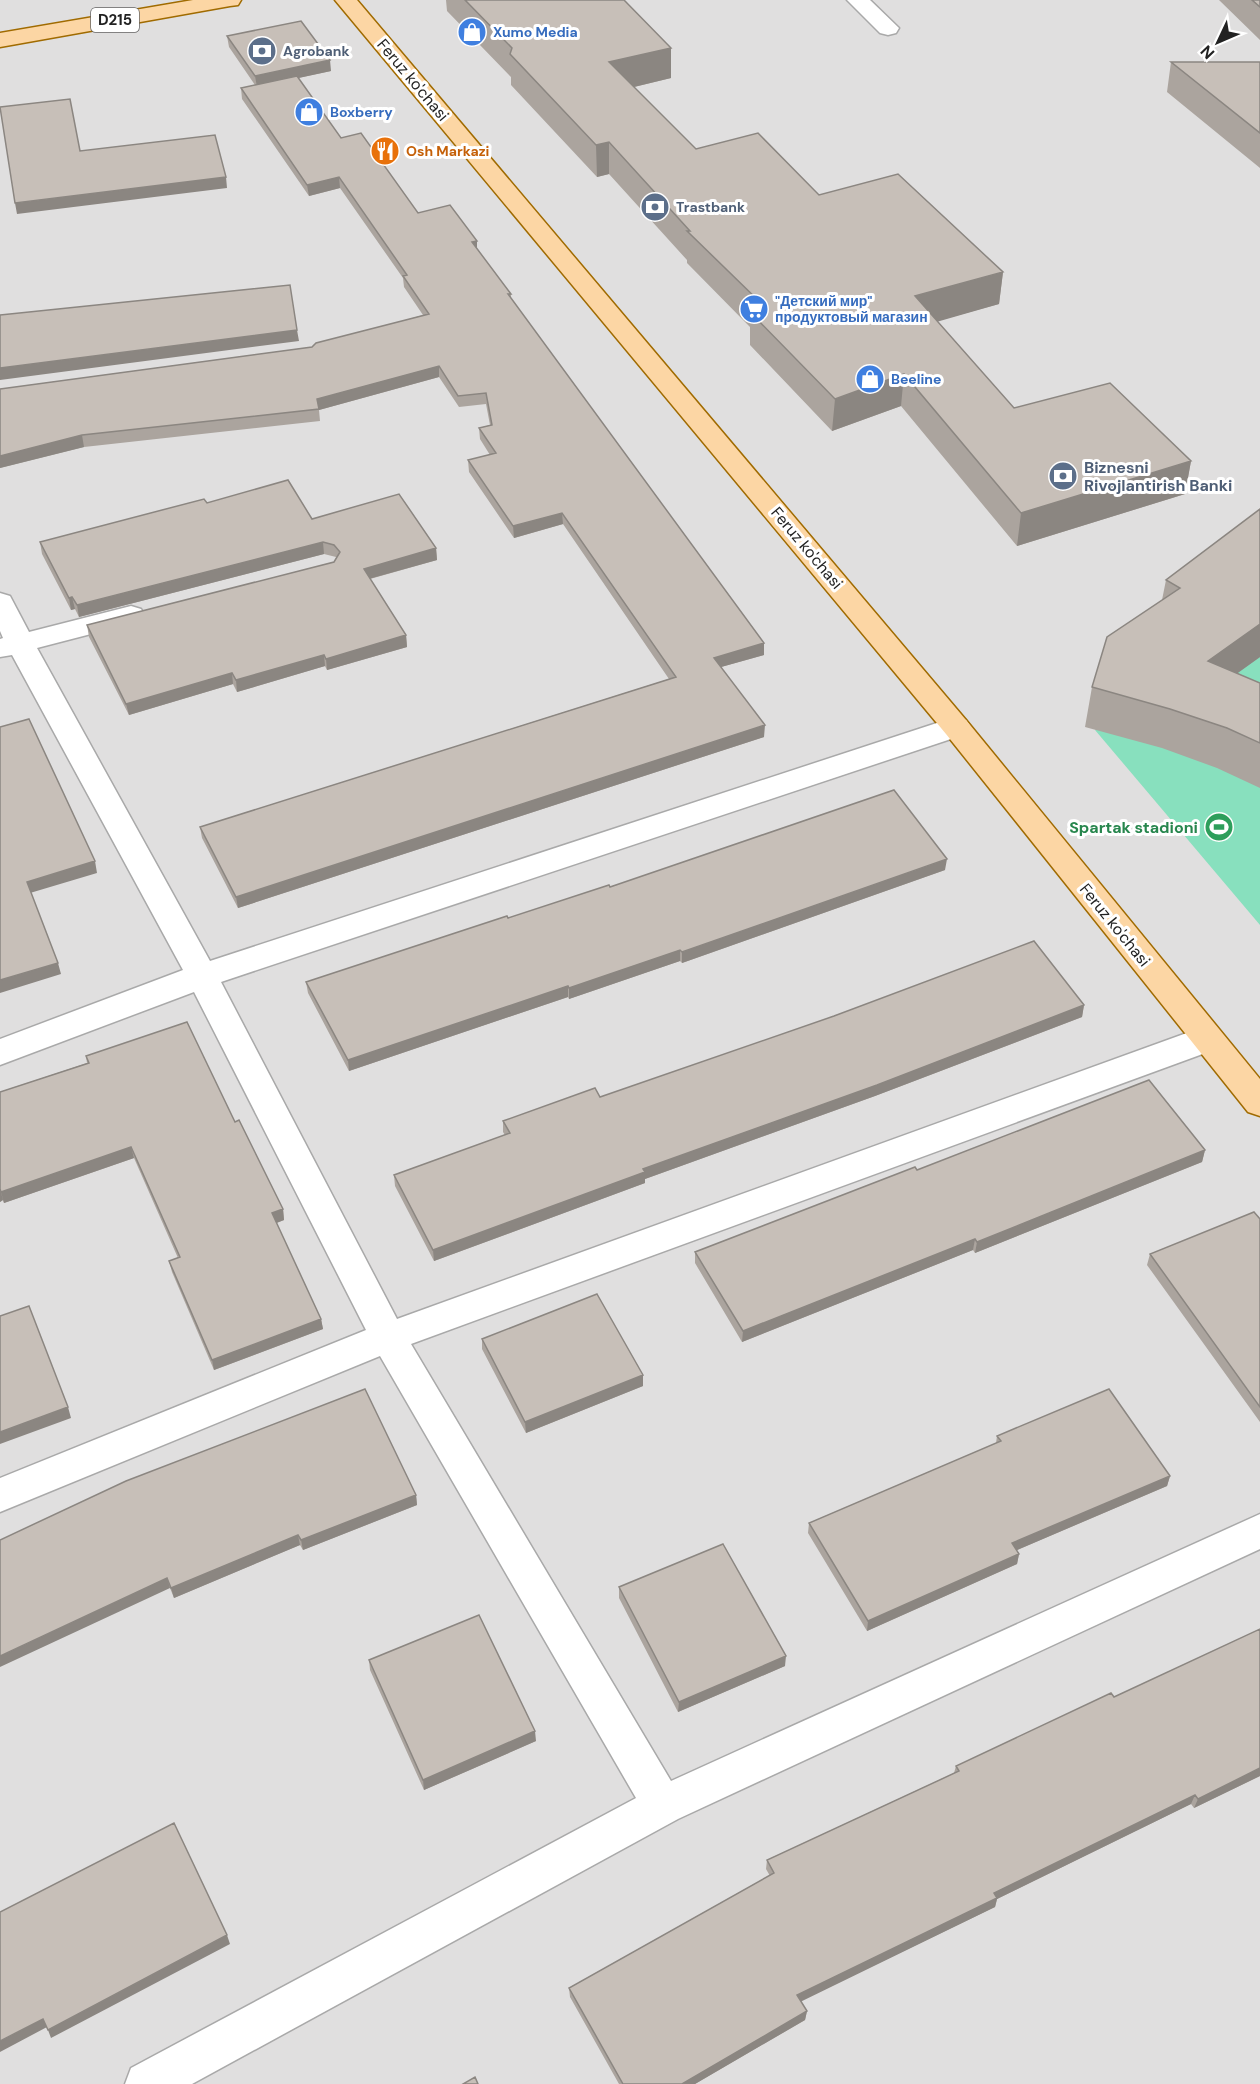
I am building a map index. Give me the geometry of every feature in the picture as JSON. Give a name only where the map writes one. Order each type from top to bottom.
[{"type":"main road","name":"D215","points":[[0,40],[230,0]]},
{"type":"main road","name":"Feruz ko'chasi","points":[[346,0],[956,727],[1260,1103]]},
{"type":"street","points":[[858,0],[888,28]]},
{"type":"street","points":[[0,602],[10,646],[202,976],[388,1337],[663,1805]]},
{"type":"street","points":[[10,646],[155,609]]},
{"type":"street","points":[[0,1052],[202,976],[956,727]]},
{"type":"street","points":[[0,1495],[388,1337],[1207,1039]]},
{"type":"street","points":[[147,2084],[663,1805],[1260,1531]]},
{"type":"shaded area","points":[[0,0],[1260,0],[1260,2084],[0,2084]]},
{"type":"green space","name":"Spartak stadioni","points":[[1260,540],[1260,925],[1095,730]]},
{"type":"building","points":[[465,0],[624,0],[671,48],[609,62],[696,149],[758,133],[819,195],[898,174],[1003,272],[915,296],[1014,408],[1110,383],[1191,461],[1021,513],[904,374],[835,399],[751,313],[766,308],[687,231],[690,231],[609,142],[596,145],[510,54],[512,48]]},
{"type":"building","points":[[1252,0],[1260,0],[1260,7]]},
{"type":"building","points":[[301,21],[330,60],[255,76],[227,36]]},
{"type":"building","points":[[1171,62],[1260,62],[1260,133]]},
{"type":"building","points":[[297,76],[341,138],[361,133],[418,213],[450,205],[477,241],[472,242],[511,294],[508,294],[764,643],[714,658],[765,725],[236,897],[200,827],[676,677],[562,513],[513,526],[468,460],[496,453],[479,428],[492,425],[486,393],[458,396],[439,366],[317,399],[319,409],[82,435],[0,456],[0,389],[312,347],[316,343],[429,314],[403,276],[407,275],[339,177],[307,185],[241,88]]},
{"type":"building","points":[[70,99],[80,151],[215,135],[226,177],[15,203],[0,107]]},
{"type":"building","points":[[290,285],[297,330],[0,368],[0,315]]},
{"type":"building","points":[[288,480],[312,519],[399,494],[436,548],[364,569],[406,635],[326,659],[324,655],[236,680],[232,673],[126,704],[87,625],[334,562],[340,552],[334,545],[323,542],[77,605],[72,597],[69,598],[40,542],[204,499],[207,503]]},
{"type":"building","points":[[1260,509],[1260,624],[1208,661],[1260,683],[1260,743],[1227,728],[1170,709],[1092,687],[1107,637],[1180,588],[1166,580]]},
{"type":"building","points":[[29,719],[95,861],[27,882],[58,963],[0,980],[0,727]]},
{"type":"building","points":[[894,790],[947,859],[682,952],[680,950],[569,988],[568,986],[348,1060],[306,982],[507,916],[508,918],[609,885],[610,887]]},
{"type":"building","points":[[1034,941],[1084,1005],[877,1085],[643,1169],[645,1172],[433,1250],[394,1175],[510,1133],[503,1121],[595,1088],[600,1097],[834,1016]]},
{"type":"building","points":[[187,1022],[235,1122],[239,1120],[283,1209],[272,1213],[321,1319],[212,1360],[169,1261],[180,1257],[131,1147],[1,1192],[0,1189],[0,1092],[89,1063],[86,1056]]},
{"type":"building","points":[[1149,1080],[1205,1150],[977,1242],[975,1239],[743,1331],[695,1252],[915,1167],[917,1170]]},
{"type":"building","points":[[1254,1212],[1260,1219],[1260,1407],[1150,1254]]},
{"type":"building","points":[[597,1294],[643,1375],[525,1422],[482,1339]]},
{"type":"building","points":[[29,1306],[68,1407],[0,1432],[0,1316]]},
{"type":"building","points":[[365,1389],[416,1495],[301,1540],[298,1535],[171,1588],[167,1578],[0,1656],[0,1540],[126,1481]]},
{"type":"building","points":[[1109,1389],[1170,1476],[1012,1543],[1019,1554],[868,1621],[809,1523],[1001,1441],[997,1436]]},
{"type":"building","points":[[723,1544],[786,1656],[679,1702],[619,1587]]},
{"type":"building","points":[[479,1615],[535,1731],[423,1780],[369,1660]]},
{"type":"building","points":[[1260,1629],[1260,1768],[1198,1799],[1195,1795],[994,1893],[997,1898],[797,1995],[807,2011],[682,2084],[623,2084],[569,1988],[774,1873],[767,1860],[959,1771],[956,1766],[1111,1693],[1114,1697]]},
{"type":"building","points":[[174,1823],[227,1935],[48,2030],[43,2019],[0,2041],[0,1912]]},
{"type":"building","points":[[475,2077],[478,2084],[463,2084]]},
{"type":"place","name":"Xumo Media","points":[[472,32]]},
{"type":"place","name":"Agrobank","points":[[262,51]]},
{"type":"place","name":"Boxberry","points":[[309,112]]},
{"type":"place","name":"Osh Markazi","points":[[385,151]]},
{"type":"place","name":"Trastbank","points":[[655,207]]},
{"type":"place","name":"\"Детский мир\" продуктовый магазин","points":[[754,309]]},
{"type":"place","name":"Beeline","points":[[870,379]]},
{"type":"place","name":"Biznesni Rivojlantirish Banki","points":[[1063,476]]},
{"type":"place","name":"Spartak stadioni","points":[[1219,827]]}]
